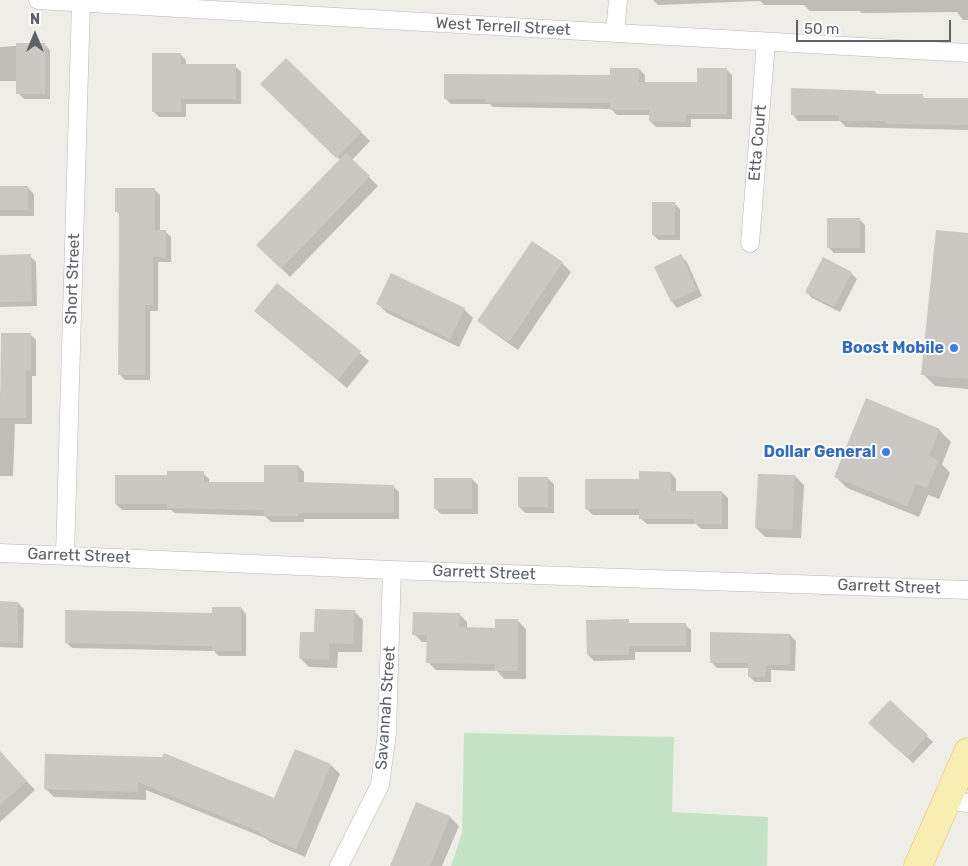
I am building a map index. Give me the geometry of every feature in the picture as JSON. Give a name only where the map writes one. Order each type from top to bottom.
[{"type":"main road","points":[[918,866],[957,802],[968,752]]},
{"type":"street","name":"West Terrell Street","points":[[38,0],[968,53]]},
{"type":"street","points":[[615,33],[618,0]]},
{"type":"street","name":"Short Street","points":[[65,555],[81,3]]},
{"type":"street","name":"Etta Court","points":[[750,243],[766,42]]},
{"type":"street","name":"Garrett Street","points":[[0,553],[392,570],[968,590]]},
{"type":"street","name":"Savannah Street","points":[[339,866],[380,785],[387,733],[392,570]]},
{"type":"green space","points":[[464,733],[674,737],[672,812],[768,817],[767,866],[451,866],[462,833]]},
{"type":"building","points":[[16,43],[45,43],[45,94],[16,94]]},
{"type":"building","points":[[152,53],[181,53],[181,64],[236,64],[236,99],[181,99],[181,112],[152,112]]},
{"type":"building","points":[[286,58],[362,132],[336,158],[260,84]]},
{"type":"building","points":[[610,68],[639,68],[639,82],[697,82],[697,68],[727,68],[727,114],[686,114],[686,122],[649,121],[649,110],[610,110],[610,103],[486,102],[486,99],[444,99],[444,74],[610,75]]},
{"type":"building","points":[[791,88],[875,91],[875,94],[923,94],[923,98],[968,98],[968,125],[886,124],[886,121],[839,121],[839,115],[791,115]]},
{"type":"building","points":[[346,153],[370,176],[281,269],[256,245]]},
{"type":"building","points":[[0,186],[28,186],[28,210],[0,210]]},
{"type":"building","points":[[115,188],[155,188],[155,230],[166,230],[166,257],[153,257],[153,305],[145,305],[145,375],[118,375],[119,212],[115,212]]},
{"type":"building","points":[[652,202],[675,202],[675,235],[652,235]]},
{"type":"building","points":[[827,218],[860,218],[860,248],[827,248]]},
{"type":"building","points":[[936,230],[968,233],[968,379],[921,375]]},
{"type":"building","points":[[532,241],[563,262],[509,342],[477,321]]},
{"type":"building","points":[[31,254],[32,301],[0,302],[0,255]]},
{"type":"building","points":[[681,254],[697,290],[671,302],[654,267]]},
{"type":"building","points":[[823,257],[852,272],[834,307],[805,292]]},
{"type":"building","points":[[391,273],[465,308],[450,339],[376,304]]},
{"type":"building","points":[[277,283],[361,351],[338,380],[254,311]]},
{"type":"building","points":[[1,333],[31,333],[31,371],[26,371],[26,418],[0,418]]},
{"type":"building","points":[[866,398],[940,429],[929,456],[939,460],[927,488],[916,484],[907,506],[834,477]]},
{"type":"building","points":[[264,465],[298,465],[298,482],[394,485],[394,513],[298,513],[298,516],[264,516],[264,510],[167,508],[167,504],[115,504],[115,475],[167,475],[167,471],[204,471],[204,482],[264,482]]},
{"type":"building","points":[[639,471],[671,472],[671,491],[722,491],[722,524],[694,524],[694,519],[639,519],[639,509],[585,509],[585,479],[639,479]]},
{"type":"building","points":[[758,474],[795,475],[792,530],[755,528]]},
{"type":"building","points":[[518,477],[548,477],[548,507],[518,507]]},
{"type":"building","points":[[434,478],[472,478],[472,509],[434,509]]},
{"type":"building","points":[[0,601],[18,602],[18,643],[0,642]]},
{"type":"building","points":[[212,607],[241,607],[241,651],[212,651],[212,646],[65,643],[65,610],[212,613]]},
{"type":"building","points":[[315,609],[355,610],[353,644],[329,643],[329,660],[299,658],[300,632],[314,632]]},
{"type":"building","points":[[413,612],[460,613],[459,627],[495,628],[495,619],[518,619],[518,671],[495,671],[495,664],[426,663],[427,635],[412,635]]},
{"type":"building","points":[[629,619],[629,623],[686,623],[686,646],[629,646],[629,655],[587,655],[586,620]]},
{"type":"building","points":[[710,632],[790,634],[790,665],[766,665],[765,677],[748,677],[748,663],[710,663]]},
{"type":"building","points":[[890,700],[928,735],[907,758],[868,723]]},
{"type":"building","points":[[295,749],[331,764],[296,849],[259,834],[260,832],[138,782],[138,792],[44,789],[45,754],[162,757],[164,753],[274,798]]},
{"type":"building","points":[[0,751],[27,781],[0,805]]},
{"type":"building","points":[[416,802],[450,816],[430,866],[390,866]]},
{"type":"place","name":"Boost Mobile","points":[[954,348]]},
{"type":"place","name":"Dollar General","points":[[886,452]]}]
